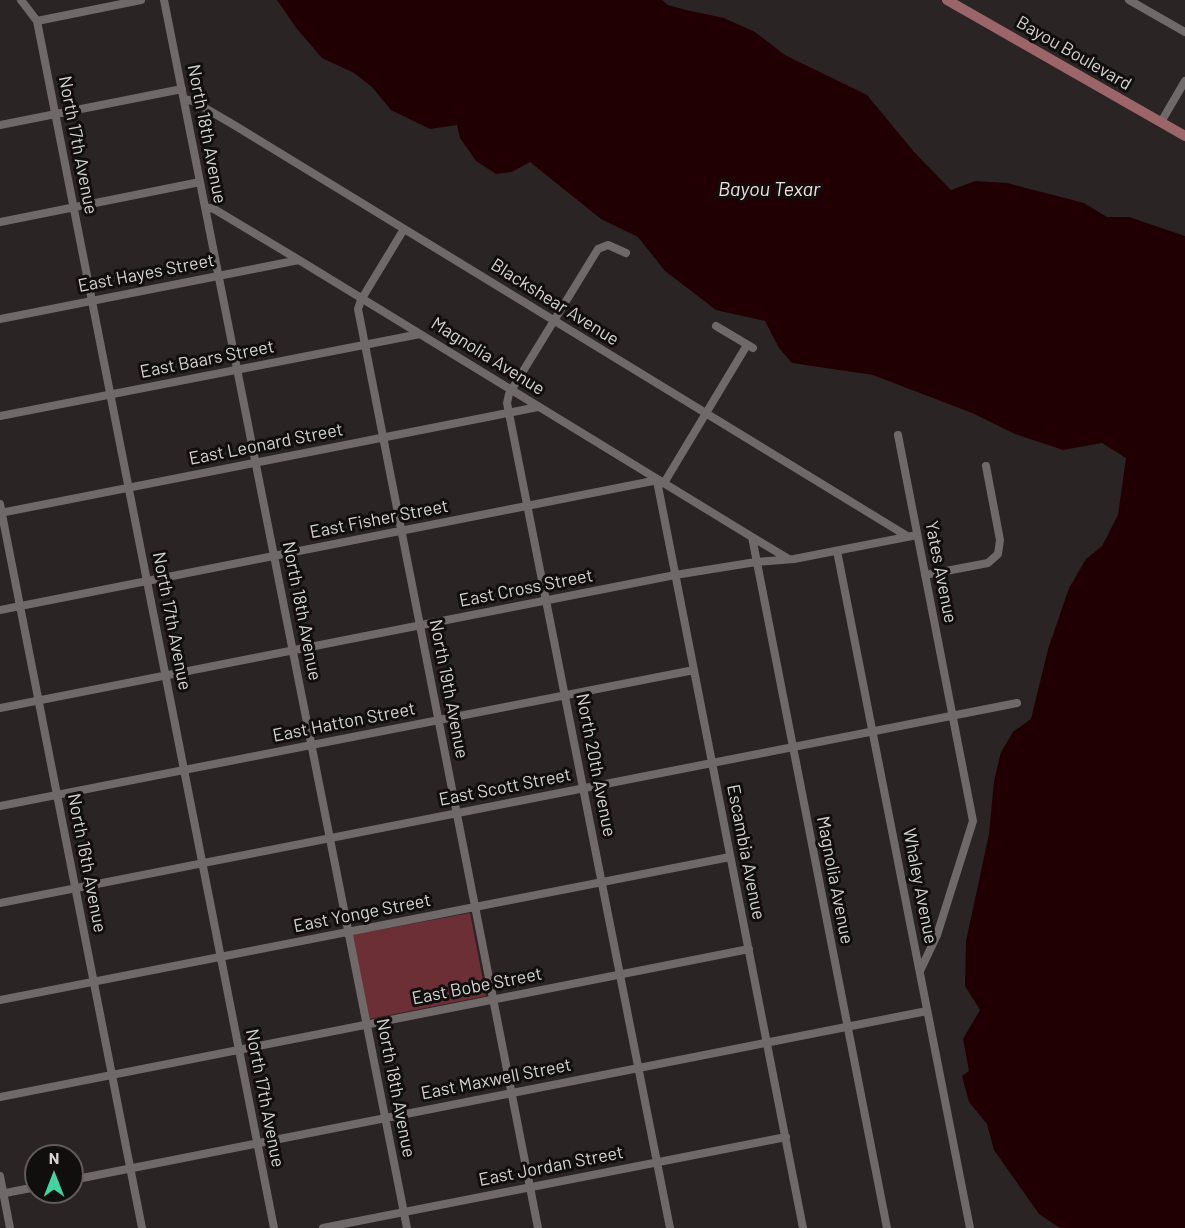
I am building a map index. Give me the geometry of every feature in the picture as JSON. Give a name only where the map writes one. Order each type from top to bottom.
[{"type":"main road","name":"Bayou Boulevard","points":[[947,0],[1185,136]]},
{"type":"street","points":[[21,0],[37,21],[141,0]]},
{"type":"street","name":"North 18th Avenue","points":[[164,0],[407,1228]]},
{"type":"street","points":[[1129,0],[1185,32]]},
{"type":"street","name":"North 17th Avenue","points":[[37,21],[274,1228]]},
{"type":"street","points":[[1161,122],[1185,81]]},
{"type":"street","points":[[0,125],[182,89]]},
{"type":"street","name":"Blackshear Avenue","points":[[184,99],[193,101],[908,536]]},
{"type":"street","points":[[0,222],[200,182]]},
{"type":"street","name":"Magnolia Avenue","points":[[205,207],[214,209],[299,260],[784,557],[794,559]]},
{"type":"street","points":[[361,298],[404,229]]},
{"type":"street","name":"North 20th Avenue","points":[[626,253],[608,245],[598,249],[508,399],[670,1228]]},
{"type":"street","name":"East Hayes Street","points":[[0,319],[299,260]]},
{"type":"street","name":"North 19th Avenue","points":[[361,298],[358,309],[364,345],[538,1228]]},
{"type":"street","points":[[660,481],[750,347],[716,326]]},
{"type":"street","name":"East Baars Street","points":[[0,416],[420,334]]},
{"type":"street","name":"East Leonard Street","points":[[1,510],[129,488],[538,407]]},
{"type":"street","name":"Yates Avenue","points":[[898,435],[973,821],[937,935],[920,971]]},
{"type":"street","points":[[925,575],[988,563],[998,554],[1000,540],[986,466]]},
{"type":"street","name":"East Fisher Street","points":[[0,610],[660,481]]},
{"type":"street","name":"Escambia Avenue","points":[[660,481],[675,575],[803,1228]]},
{"type":"street","name":"North 16th Avenue","points":[[1,510],[142,1228]]},
{"type":"street","name":"East Cross Street","points":[[0,708],[675,575],[756,562],[794,559],[917,535]]},
{"type":"street","name":"Magnolia Avenue","points":[[752,537],[846,1028],[887,1228]]},
{"type":"street","name":"Whaley Avenue","points":[[837,551],[970,1228]]},
{"type":"street","name":"East Hatton Street","points":[[0,806],[694,670]]},
{"type":"street","name":"East Scott Street","points":[[0,903],[1017,703]]},
{"type":"street","name":"East Yonge Street","points":[[0,1000],[730,857]]},
{"type":"street","name":"East Bobe Street","points":[[0,1096],[749,949]]},
{"type":"street","name":"East Maxwell Street","points":[[84,1178],[927,1011]]},
{"type":"street","name":"East Jordan Street","points":[[323,1228],[786,1137]]},
{"type":"street","points":[[0,1176],[10,1228]]},
{"type":"street","points":[[2,1194],[24,1189]]},
{"type":"shaded area","points":[[470,913],[486,996],[369,1019],[352,935]]},
{"type":"water","name":"Bayou Texar","points":[[277,0],[662,0],[668,5],[724,18],[755,32],[785,55],[867,95],[915,153],[951,190],[975,181],[1007,183],[1084,203],[1107,217],[1129,217],[1185,236],[1185,1228],[1060,1228],[1039,1214],[994,1150],[987,1124],[969,1102],[962,1076],[969,1071],[963,1039],[980,1010],[965,986],[966,941],[989,834],[994,781],[1001,752],[1013,732],[1031,719],[1048,649],[1069,588],[1086,559],[1102,546],[1118,515],[1126,458],[1102,443],[1063,450],[1015,434],[972,413],[873,375],[792,363],[779,348],[765,321],[716,310],[665,271],[638,237],[601,219],[530,162],[512,172],[496,174],[476,161],[460,138],[457,125],[430,129],[391,110],[372,87],[354,73],[322,58],[297,29]]}]
